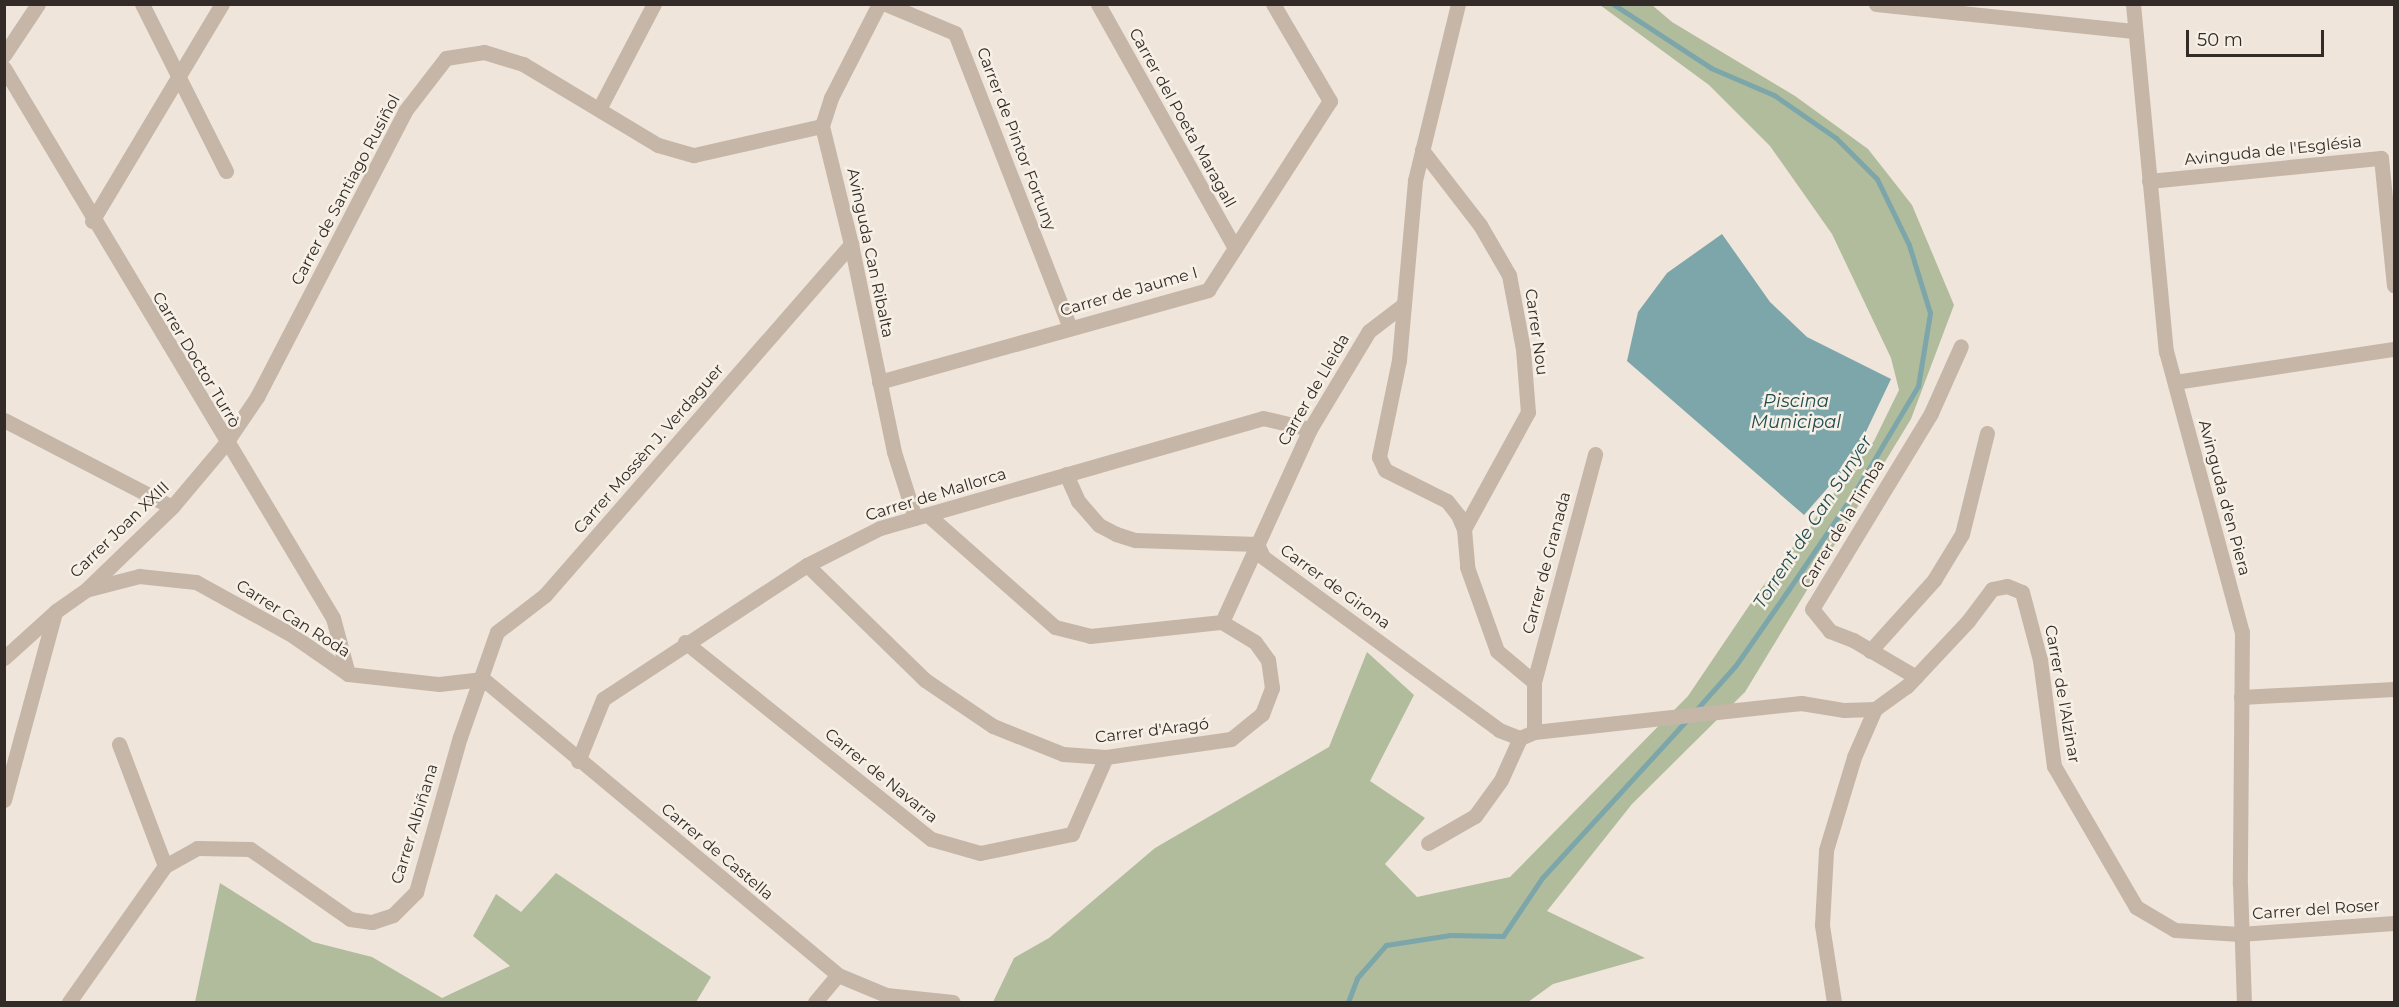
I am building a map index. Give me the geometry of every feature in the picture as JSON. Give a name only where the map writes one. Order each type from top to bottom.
[{"type":"street","points":[[4,56],[38,4]]},
{"type":"street","points":[[142,4],[226,171]]},
{"type":"street","points":[[92,221],[222,4]]},
{"type":"street","points":[[599,109],[654,4]]},
{"type":"street","points":[[822,126],[831,98],[879,4]]},
{"type":"street","name":"Carrer de Pintor Fortuny","points":[[886,4],[955,33],[1070,328]]},
{"type":"street","name":"Carrer del Poeta Maragall","points":[[1098,4],[1235,248]]},
{"type":"street","name":"Carrer de Jaume I","points":[[879,382],[1208,290],[1330,101],[1274,4]]},
{"type":"street","points":[[1458,4],[1422,150],[1398,360],[1379,457],[1385,470],[1447,501],[1464,529],[1467,567],[1497,651],[1534,682]]},
{"type":"street","points":[[1876,4],[2134,31]]},
{"type":"street","name":"Avinguda d'en Piera","points":[[2133,4],[2166,351],[2242,632],[2240,934],[2244,1002]]},
{"type":"street","name":"Carrer de Santiago Rusiñol","points":[[225,444],[258,397],[405,111],[446,58],[484,52],[523,64],[658,145],[694,155],[822,126]]},
{"type":"street","name":"Carrer Doctor Turrò","points":[[4,68],[225,444],[333,618],[348,674]]},
{"type":"street","name":"Avinguda Can Ribalta","points":[[822,126],[851,244],[894,452],[922,516]]},
{"type":"street","name":"Carrer Nou","points":[[1422,150],[1480,225],[1509,275],[1523,349],[1528,412],[1464,529]]},
{"type":"street","name":"Avinguda de l'Església","points":[[2149,181],[2380,158],[2394,285]]},
{"type":"street","name":"Carrer Mossèn J. Verdaguer","points":[[483,679],[497,632],[545,595],[851,244]]},
{"type":"street","name":"Carrer de Lleida","points":[[1222,622],[1310,429],[1369,331],[1403,304]]},
{"type":"street","name":"Carrer de la Timba","points":[[1916,677],[1830,631],[1812,609],[1931,413],[1961,346]]},
{"type":"street","points":[[2175,382],[2394,349]]},
{"type":"street","name":"Carrer de Mallorca","points":[[578,761],[603,699],[685,642],[807,565],[880,528],[1263,418],[1310,429]]},
{"type":"street","points":[[4,420],[172,507]]},
{"type":"street","points":[[1870,651],[1934,579],[1962,534],[1987,433]]},
{"type":"street","name":"Carrer Joan XXIII","points":[[4,658],[56,610],[87,589],[172,507],[225,444]]},
{"type":"street","name":"Carrer de Granada","points":[[1527,735],[1534,682],[1594,454]]},
{"type":"street","name":"Carrer de Girona","points":[[1066,474],[1078,501],[1099,525],[1116,534],[1135,540],[1257,544],[1263,557],[1499,730],[1527,735]]},
{"type":"street","points":[[922,516],[1055,627],[1090,636],[1222,622]]},
{"type":"street","name":"Carrer d'Aragó","points":[[807,565],[925,680],[993,726],[1063,754],[1107,757],[1231,739],[1262,714],[1272,687],[1268,660],[1255,642],[1222,622]]},
{"type":"street","name":"Carrer Can Roda","points":[[87,589],[139,576],[196,582],[292,635],[348,674],[439,684],[483,679]]},
{"type":"street","name":"Carrer de l'Alzinar","points":[[1875,709],[1916,677],[1992,589],[2007,586],[2022,592],[2040,660],[2054,766],[2136,907],[2175,930],[2240,934]]},
{"type":"street","points":[[4,800],[56,610]]},
{"type":"street","name":"Carrer de Navarra","points":[[685,642],[931,839],[980,853],[1072,834],[1107,757]]},
{"type":"street","name":"Carrer de Castella","points":[[483,679],[578,761],[838,975],[886,995],[953,1002]]},
{"type":"street","name":"Carrer Albiñana","points":[[69,1002],[165,866],[197,848],[250,849],[350,920],[372,922],[393,915],[416,892],[460,737],[483,679]]},
{"type":"street","points":[[2241,697],[2394,689]]},
{"type":"street","points":[[1428,843],[1475,816],[1501,780],[1527,735],[1801,703],[1844,710],[1875,709],[1854,757],[1826,850],[1822,925],[1834,1002]]},
{"type":"street","points":[[119,744],[165,866]]},
{"type":"street","name":"Carrer del Roser","points":[[2240,934],[2394,922]]},
{"type":"street","points":[[815,1002],[838,975]]},
{"type":"green space","points":[[1600,5],[1652,5],[1672,22],[1795,96],[1868,149],[1912,205],[1954,305],[1911,419],[1745,692],[1632,804],[1547,911],[1645,958],[1553,984],[1528,1002],[993,1002],[1014,958],[1049,938],[1155,848],[1329,747],[1367,652],[1414,695],[1370,781],[1425,818],[1385,864],[1417,897],[1510,877],[1688,696],[1757,594],[1874,441],[1899,390],[1891,358],[1832,234],[1770,146],[1709,85]]},
{"type":"green space","points":[[556,873],[711,977],[696,1002],[195,1002],[220,883],[313,942],[372,957],[442,998],[510,966],[473,936],[496,894],[521,912]]},
{"type":"water","name":"Piscina Municipal","points":[[1722,234],[1770,302],[1807,337],[1891,379],[1853,459],[1804,515],[1627,361],[1638,312],[1667,273]]},
{"type":"waterway","name":"Torrent de Can Sunyer","points":[[1613,4],[1711,68],[1774,95],[1836,138],[1877,179],[1909,245],[1930,313],[1918,386],[1856,490],[1789,589],[1736,665],[1695,711]]},
{"type":"waterway","name":"Torrent de Can Sunyer","points":[[1348,1002],[1357,978],[1386,945],[1450,935],[1503,936],[1542,878],[1687,720]]}]
